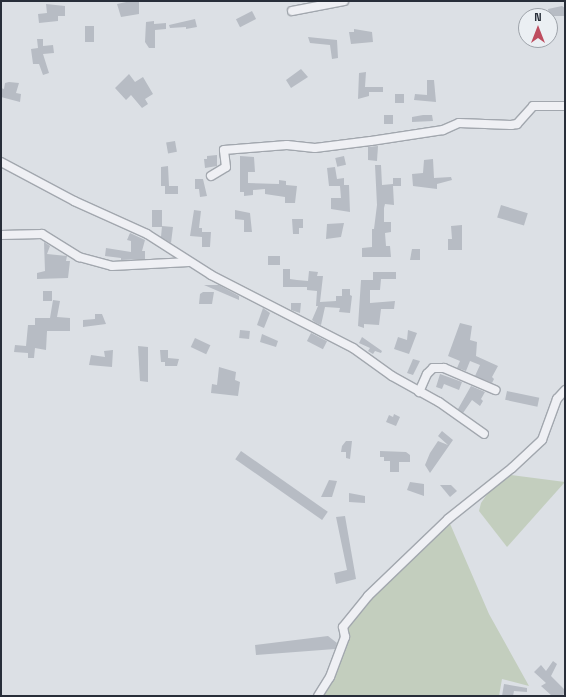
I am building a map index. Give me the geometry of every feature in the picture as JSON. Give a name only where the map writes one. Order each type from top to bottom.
[{"type":"street","points":[[292,11],[344,1]]},
{"type":"street","points":[[210,176],[226,167],[224,150],[287,145],[315,148],[371,142],[442,130],[459,123],[510,125],[517,124],[532,106],[565,106]]},
{"type":"street","points":[[1,162],[74,201],[148,234],[189,262],[353,348],[419,392],[440,402],[484,434]]},
{"type":"street","points":[[1,235],[42,234],[80,257],[112,266],[189,262]]},
{"type":"street","points":[[419,392],[427,374],[433,368],[444,368],[495,390]]},
{"type":"street","points":[[316,695],[330,677],[345,637],[343,627],[368,596],[425,541],[542,440],[557,399],[565,390]]},
{"type":"green space","points":[[511,475],[565,482],[507,547],[479,511],[481,503],[490,490]]},
{"type":"green space","points":[[448,519],[489,614],[529,686],[502,679],[499,696],[310,696],[319,694],[345,637],[343,627]]},
{"type":"building","points":[[139,1],[139,14],[121,17],[117,4]]},
{"type":"building","points":[[46,4],[65,6],[65,16],[58,16],[58,21],[39,23],[38,14],[47,13]]},
{"type":"building","points":[[562,6],[565,8],[565,16],[558,16],[558,8],[553,8]]},
{"type":"building","points":[[252,11],[256,19],[240,27],[236,19]]},
{"type":"building","points":[[195,19],[197,27],[186,29],[186,27],[170,28],[169,25]]},
{"type":"building","points":[[154,21],[154,24],[166,23],[166,29],[155,30],[155,48],[149,48],[145,42],[146,22]]},
{"type":"building","points":[[85,26],[94,26],[94,42],[85,42]]},
{"type":"building","points":[[354,29],[372,32],[373,42],[351,44],[349,32],[354,32]]},
{"type":"building","points":[[308,37],[337,40],[338,58],[332,59],[330,45],[310,43]]},
{"type":"building","points":[[37,39],[43,39],[43,46],[53,45],[54,53],[43,54],[49,73],[43,75],[39,64],[33,64],[31,49],[38,48]]},
{"type":"building","points":[[301,69],[308,77],[291,88],[286,80]]},
{"type":"building","points":[[366,72],[365,87],[383,87],[383,92],[369,92],[369,96],[358,99],[359,73]]},
{"type":"building","points":[[129,74],[135,82],[143,77],[153,94],[145,99],[148,104],[142,108],[131,95],[126,100],[115,88]]},
{"type":"building","points":[[427,80],[434,80],[436,102],[414,100],[415,94],[427,95]]},
{"type":"building","points":[[5,83],[19,83],[16,93],[21,94],[20,102],[1,97],[1,88],[4,89]]},
{"type":"building","points":[[395,94],[404,94],[404,103],[395,103]]},
{"type":"building","points":[[384,115],[393,115],[393,124],[384,124]]},
{"type":"building","points":[[432,115],[433,121],[412,122],[412,117]]},
{"type":"building","points":[[175,141],[177,152],[168,153],[166,143]]},
{"type":"building","points":[[378,146],[377,161],[368,160],[368,147]]},
{"type":"building","points":[[217,155],[217,166],[205,168],[204,159],[207,159],[207,156]]},
{"type":"building","points":[[240,156],[254,157],[255,172],[248,172],[248,183],[279,184],[279,180],[286,181],[286,185],[297,186],[295,203],[285,203],[285,197],[265,194],[265,189],[253,190],[253,195],[244,196],[244,192],[240,192]]},
{"type":"building","points":[[344,156],[346,165],[337,167],[335,158]]},
{"type":"building","points":[[433,159],[434,178],[451,177],[452,180],[437,184],[437,189],[413,186],[412,174],[423,173],[424,160]]},
{"type":"building","points":[[375,165],[381,165],[382,185],[393,184],[393,178],[401,178],[401,186],[393,186],[394,205],[385,204],[384,208],[384,222],[391,222],[391,232],[385,233],[386,246],[390,246],[391,257],[362,257],[362,248],[372,247],[372,229],[374,229],[377,205]]},
{"type":"building","points":[[168,166],[169,186],[178,186],[178,194],[165,194],[165,186],[161,186],[161,167]]},
{"type":"building","points":[[335,167],[337,179],[344,178],[344,185],[349,185],[350,212],[331,209],[331,198],[341,198],[340,186],[329,186],[327,168]]},
{"type":"building","points":[[195,179],[203,179],[207,196],[200,197],[199,189],[195,189]]},
{"type":"building","points":[[501,205],[528,213],[524,226],[497,217]]},
{"type":"building","points":[[152,210],[162,210],[162,227],[152,227]]},
{"type":"building","points":[[194,210],[201,211],[199,228],[202,228],[202,232],[211,232],[210,247],[202,247],[202,237],[190,236]]},
{"type":"building","points":[[235,210],[250,213],[252,232],[244,232],[244,220],[235,219]]},
{"type":"building","points":[[292,219],[303,219],[303,228],[299,228],[299,234],[293,234]]},
{"type":"building","points":[[344,223],[341,237],[326,239],[327,224]]},
{"type":"building","points":[[462,225],[462,250],[448,250],[448,239],[452,239],[451,226]]},
{"type":"building","points":[[162,226],[173,227],[171,243],[161,237]]},
{"type":"building","points":[[130,233],[145,240],[142,251],[145,251],[145,259],[121,260],[121,258],[105,256],[106,248],[131,252],[131,241],[127,240]]},
{"type":"building","points":[[44,242],[50,246],[47,254],[67,256],[66,261],[70,261],[68,278],[37,279],[37,273],[45,271]]},
{"type":"building","points":[[412,249],[420,249],[420,260],[410,260]]},
{"type":"building","points":[[268,256],[280,256],[280,265],[268,265]]},
{"type":"building","points":[[283,269],[290,269],[290,279],[308,281],[309,271],[318,272],[317,276],[323,276],[320,302],[336,301],[336,296],[342,296],[342,289],[350,289],[350,295],[352,296],[350,313],[339,312],[340,308],[325,307],[321,325],[316,323],[312,320],[318,306],[316,306],[317,291],[307,290],[307,287],[283,287]]},
{"type":"building","points":[[373,272],[396,272],[396,279],[381,279],[380,290],[370,290],[370,303],[395,301],[394,309],[381,309],[379,325],[364,324],[364,328],[358,326],[361,280],[373,280]]},
{"type":"building","points":[[204,285],[219,285],[239,296],[239,300]]},
{"type":"building","points":[[43,291],[52,291],[52,301],[43,301]]},
{"type":"building","points":[[203,292],[214,292],[212,304],[199,304],[200,294]]},
{"type":"building","points":[[53,300],[60,301],[57,317],[70,318],[70,331],[47,331],[46,350],[35,348],[34,358],[28,358],[28,353],[14,352],[15,345],[26,346],[28,325],[35,325],[35,318],[50,318]]},
{"type":"building","points":[[291,303],[301,303],[300,313],[291,310]]},
{"type":"building","points":[[263,308],[270,313],[264,328],[257,325]]},
{"type":"building","points":[[95,314],[102,314],[106,324],[83,327],[83,320],[95,319]]},
{"type":"building","points":[[460,323],[472,326],[470,340],[477,342],[476,356],[498,366],[492,377],[494,379],[492,383],[475,376],[480,365],[470,361],[466,371],[457,368],[460,361],[448,356]]},
{"type":"building","points":[[240,330],[250,331],[249,339],[239,338]]},
{"type":"building","points":[[408,330],[417,333],[409,354],[394,349],[398,337],[407,340]]},
{"type":"building","points":[[311,333],[327,341],[323,349],[307,341]]},
{"type":"building","points":[[262,334],[278,341],[276,347],[260,342]]},
{"type":"building","points":[[362,337],[382,351],[381,353],[375,351],[373,354],[368,351],[370,348],[359,343]]},
{"type":"building","points":[[195,338],[210,345],[206,354],[191,347]]},
{"type":"building","points":[[138,346],[148,347],[148,382],[140,381]]},
{"type":"building","points":[[113,350],[112,367],[89,365],[91,355],[105,357],[104,351]]},
{"type":"building","points":[[160,350],[168,350],[168,358],[179,359],[177,366],[165,366],[165,362],[161,362]]},
{"type":"building","points":[[413,359],[420,361],[413,375],[407,373]]},
{"type":"building","points":[[219,367],[236,372],[235,380],[240,382],[238,396],[211,393],[212,384],[217,385]]},
{"type":"building","points":[[440,374],[462,382],[459,390],[444,384],[442,389],[436,387]]},
{"type":"building","points":[[471,386],[485,392],[481,399],[483,401],[480,406],[472,400],[463,413],[458,409]]},
{"type":"building","points":[[507,391],[539,398],[537,407],[505,400]]},
{"type":"building","points":[[394,414],[400,417],[396,426],[386,422],[389,415],[393,417]]},
{"type":"building","points":[[442,431],[453,440],[430,473],[425,465],[430,453],[438,441],[448,445],[438,436]]},
{"type":"building","points":[[346,441],[352,441],[350,459],[346,458],[346,452],[341,452],[342,446]]},
{"type":"building","points":[[241,451],[328,512],[322,520],[235,459]]},
{"type":"building","points":[[380,451],[406,452],[410,455],[410,462],[399,462],[399,472],[390,472],[390,461],[384,461],[384,457],[380,457]]},
{"type":"building","points":[[329,480],[337,481],[332,497],[321,497]]},
{"type":"building","points":[[410,482],[424,484],[424,496],[407,490]]},
{"type":"building","points":[[440,485],[451,485],[457,491],[450,497]]},
{"type":"building","points":[[349,493],[365,496],[365,503],[349,502]]},
{"type":"building","points":[[345,516],[356,579],[336,584],[334,573],[347,570],[336,517]]},
{"type":"building","points":[[328,636],[337,643],[335,649],[256,655],[255,645]]},
{"type":"building","points":[[553,661],[557,664],[551,676],[565,690],[563,696],[552,696],[541,686],[546,683],[534,672],[541,665],[546,671]]},
{"type":"building","points":[[504,684],[527,688],[527,692],[514,691],[513,696],[502,696]]}]
